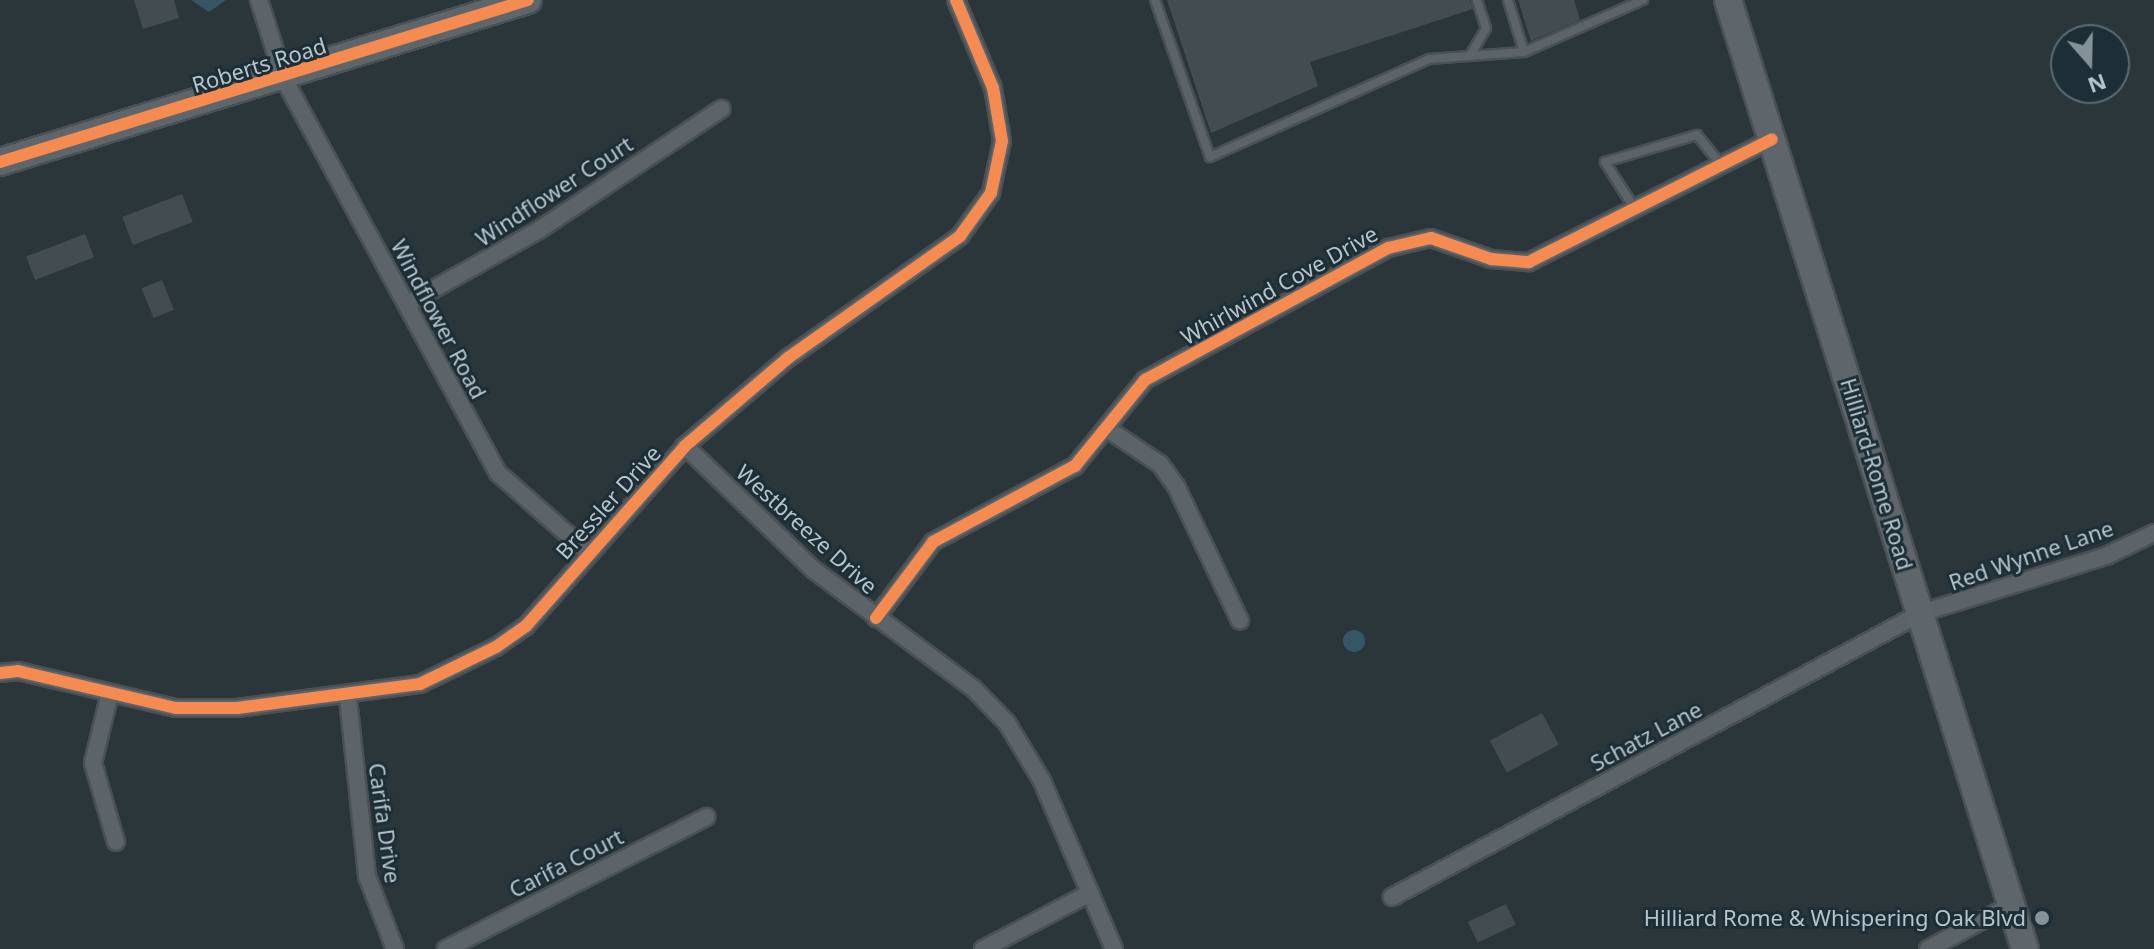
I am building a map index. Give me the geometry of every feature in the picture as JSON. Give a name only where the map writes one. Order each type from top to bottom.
[{"type":"main road","name":"Roberts Road","points":[[0,162],[284,79],[528,0]]},
{"type":"main road","name":"Hilliard-Rome Road","points":[[1728,0],[2025,949]]},
{"type":"street","name":"Windflower Road","points":[[259,0],[284,79],[498,473],[589,553]]},
{"type":"street","name":"Bressler Drive","points":[[0,673],[176,708],[348,698],[420,684],[496,647],[526,626],[685,446],[788,358],[960,236],[991,193],[1002,141],[993,88],[956,0]]},
{"type":"street","name":"Windflower Court","points":[[407,304],[539,230],[721,109]]},
{"type":"street","name":"Whirlwind Cove Drive","points":[[876,618],[933,542],[1055,480],[1106,428],[1145,380],[1388,248],[1431,238],[1491,259],[1529,262],[1772,139]]},
{"type":"street","points":[[1106,428],[1160,464],[1176,486],[1240,621]]},
{"type":"street","name":"Westbreeze Drive","points":[[685,446],[814,570],[1007,723],[1042,781],[1114,949]]},
{"type":"street","name":"Red Wynne Lane","points":[[1921,613],[2106,556],[2154,533]]},
{"type":"street","name":"Schatz Lane","points":[[1392,897],[1921,613]]},
{"type":"street","points":[[110,693],[93,763],[116,842]]},
{"type":"street","name":"Carifa Drive","points":[[348,698],[367,876],[395,949]]},
{"type":"street","name":"Carifa Court","points":[[446,949],[706,817]]},
{"type":"street","points":[[983,949],[1090,893]]},
{"type":"street","points":[[1928,949],[2011,905]]},
{"type":"lane","points":[[1155,0],[1210,157],[1429,59],[1524,52],[1643,0]]},
{"type":"lane","points":[[1470,56],[1486,28],[1477,0]]},
{"type":"lane","points":[[1508,0],[1524,52]]},
{"type":"lane","points":[[1636,209],[1605,162],[1697,135],[1721,165]]},
{"type":"water","points":[[191,0],[226,0],[209,12]]},
{"type":"water","points":[[1354,630],[1362,633],[1365,641],[1362,649],[1354,652],[1346,649],[1343,641],[1346,633]]},
{"type":"building","points":[[134,0],[174,0],[179,18],[143,29]]},
{"type":"building","points":[[1167,0],[1470,0],[1473,9],[1310,62],[1318,86],[1211,133]]},
{"type":"building","points":[[1518,0],[1574,0],[1580,20],[1531,41]]},
{"type":"building","points":[[182,194],[193,222],[133,245],[122,217]]},
{"type":"building","points":[[85,234],[94,257],[35,280],[26,257]]},
{"type":"building","points":[[162,280],[174,310],[154,318],[142,288]]},
{"type":"building","points":[[1542,713],[1559,745],[1507,772],[1490,741]]},
{"type":"building","points":[[1506,904],[1516,925],[1478,943],[1468,922]]},
{"type":"cycle path","points":[[0,162],[528,0]]},
{"type":"cycle path","points":[[0,673],[18,671],[176,708],[237,708],[420,684],[496,647],[526,626],[685,446],[788,358],[960,236],[991,193],[1002,141],[993,88],[956,0]]},
{"type":"cycle path","points":[[876,618],[933,542],[1075,466],[1145,380],[1388,248],[1431,238],[1491,259],[1529,262],[1772,139]]},
{"type":"place","name":"Hilliard Rome & Whispering Oak Blvd","points":[[2042,918]]}]
